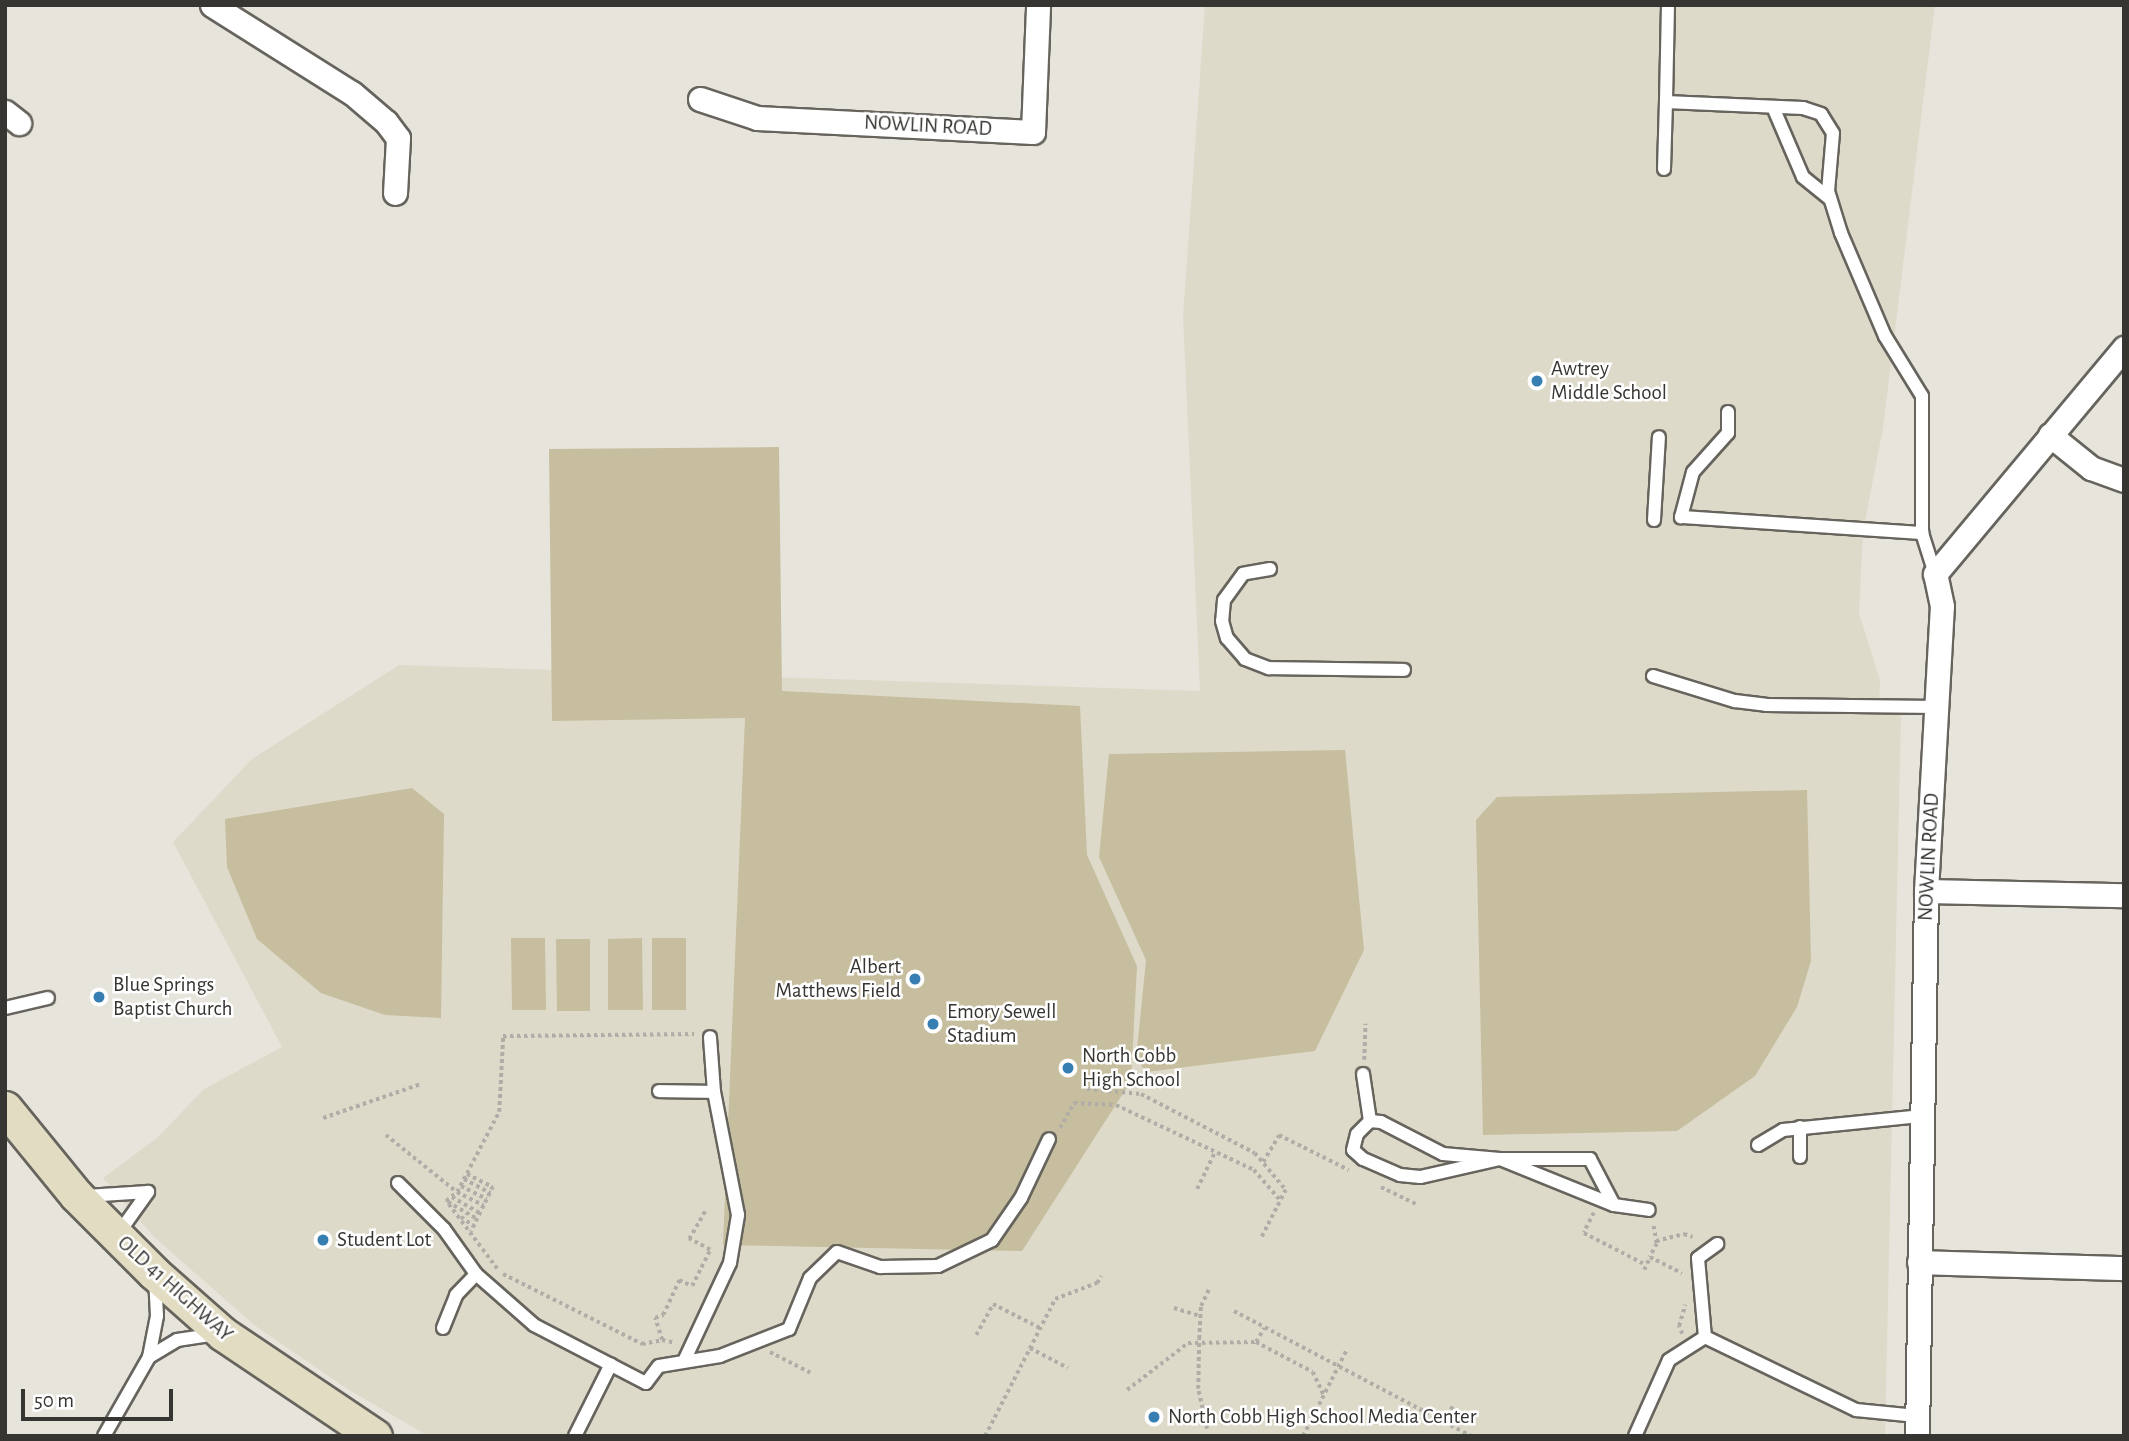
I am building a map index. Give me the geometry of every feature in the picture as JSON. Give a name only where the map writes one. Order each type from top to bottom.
[{"type":"main road","name":"OLD 41 HIGHWAY","points":[[5,1108],[76,1195],[154,1273],[223,1334],[375,1436]]},
{"type":"street","points":[[212,5],[352,93],[386,122],[398,138],[396,193]]},
{"type":"street","name":"NOWLIN ROAD","points":[[700,99],[757,118],[1033,132],[1038,5]]},
{"type":"street","points":[[1935,574],[2124,348]]},
{"type":"street","points":[[2050,435],[2091,468],[2124,480]]},
{"type":"street","name":"NOWLIN ROAD","points":[[1917,1426],[1926,891],[1942,606],[1935,574]]},
{"type":"street","points":[[1926,891],[2124,895]]},
{"type":"street","points":[[1919,1262],[2124,1268]]},
{"type":"lane","points":[[1664,169],[1668,5]]},
{"type":"lane","points":[[1666,102],[1812,110],[1829,124],[1833,133],[1830,199],[1885,336],[1922,396],[1922,533],[1935,574]]},
{"type":"lane","points":[[1773,107],[1803,177],[1830,199]]},
{"type":"lane","points":[[1728,412],[1728,433],[1693,472],[1681,517],[1922,533]]},
{"type":"lane","points":[[1654,520],[1659,437]]},
{"type":"lane","points":[[1270,569],[1243,573],[1224,600],[1222,621],[1227,638],[1245,659],[1269,667],[1404,670]]},
{"type":"lane","points":[[1653,676],[1735,701],[1766,705],[1937,707]]},
{"type":"lane","points":[[5,1008],[48,998]]},
{"type":"lane","points":[[685,1359],[730,1263],[738,1214],[703,1035]]},
{"type":"lane","points":[[1363,1074],[1370,1121]]},
{"type":"lane","points":[[659,1091],[714,1092]]},
{"type":"lane","points":[[1758,1145],[1783,1130],[1922,1116]]},
{"type":"lane","points":[[1370,1121],[1443,1154],[1500,1159],[1590,1159],[1614,1205]]},
{"type":"lane","points":[[1370,1121],[1357,1134],[1353,1150],[1363,1159],[1400,1175],[1420,1177],[1500,1159],[1614,1205],[1649,1210]]},
{"type":"lane","points":[[1800,1127],[1800,1157]]},
{"type":"lane","points":[[398,1183],[444,1229],[476,1274],[534,1325],[646,1383],[659,1366],[685,1359],[720,1356],[789,1329],[810,1278],[837,1252],[880,1267],[938,1266],[992,1240],[1021,1198],[1049,1139]]},
{"type":"lane","points":[[76,1195],[122,1197],[148,1192],[116,1237]]},
{"type":"lane","points":[[1705,1337],[1698,1258],[1717,1244]]},
{"type":"lane","points":[[104,1436],[149,1357],[157,1316],[154,1273]]},
{"type":"lane","points":[[443,1328],[456,1295],[476,1274]]},
{"type":"lane","points":[[149,1357],[177,1340],[223,1334]]},
{"type":"lane","points":[[1635,1436],[1669,1360],[1705,1337]]},
{"type":"lane","points":[[1705,1337],[1856,1410],[1917,1426]]},
{"type":"lane","points":[[575,1436],[611,1364]]},
{"type":"path","points":[[1363,1074],[1365,1024]]},
{"type":"path","points":[[446,1201],[457,1192],[499,1112],[503,1036],[703,1035]]},
{"type":"path","points":[[323,1118],[421,1084]]},
{"type":"path","points":[[1087,1089],[1141,1094],[1255,1153],[1286,1190],[1262,1237]]},
{"type":"path","points":[[1049,1139],[1055,1138],[1074,1103],[1116,1105],[1254,1170],[1281,1201]]},
{"type":"path","points":[[386,1135],[457,1192],[484,1206]]},
{"type":"path","points":[[1263,1162],[1279,1135],[1351,1171]]},
{"type":"path","points":[[1197,1189],[1215,1152]]},
{"type":"path","points":[[467,1174],[493,1188],[471,1233]]},
{"type":"path","points":[[464,1179],[490,1194]]},
{"type":"path","points":[[1373,1182],[1416,1204]]},
{"type":"path","points":[[460,1185],[487,1199]]},
{"type":"path","points":[[451,1197],[480,1213]]},
{"type":"path","points":[[1599,1199],[1583,1235],[1645,1267],[1656,1241],[1649,1210]]},
{"type":"path","points":[[446,1201],[499,1272],[642,1344],[662,1340],[655,1318],[663,1315],[679,1280],[692,1286],[709,1250],[689,1239],[706,1209]]},
{"type":"path","points":[[446,1201],[477,1219]]},
{"type":"path","points":[[457,1215],[474,1226]]},
{"type":"path","points":[[1656,1241],[1684,1234],[1693,1237]]},
{"type":"path","points":[[1650,1257],[1682,1273],[1683,1284]]},
{"type":"path","points":[[985,1436],[1055,1299],[1097,1283],[1101,1276]]},
{"type":"path","points":[[1207,1429],[1198,1389],[1199,1339],[1201,1316],[1210,1287]]},
{"type":"path","points":[[1684,1295],[1679,1326],[1688,1348]]},
{"type":"path","points":[[976,1335],[993,1304],[1040,1328]]},
{"type":"path","points":[[1174,1307],[1201,1316]]},
{"type":"path","points":[[1234,1311],[1471,1436]]},
{"type":"path","points":[[1255,1342],[1264,1328]]},
{"type":"path","points":[[1127,1390],[1199,1339],[1255,1342],[1313,1372],[1324,1396]]},
{"type":"path","points":[[1030,1348],[1068,1368]]},
{"type":"path","points":[[1303,1436],[1347,1349]]},
{"type":"path","points":[[1444,1422],[1453,1405]]},
{"type":"shaded area","name":"North Cobb High School","points":[[1205,5],[1935,5],[1883,428],[1863,532],[1859,613],[1880,680],[1879,714],[1901,715],[1885,1436],[428,1436],[346,1388],[254,1325],[153,1236],[103,1178],[157,1138],[204,1089],[282,1047],[173,842],[252,759],[399,665],[1200,691],[1183,316]]},
{"type":"shaded area","name":"Emory Sewell Stadium","points":[[779,447],[782,691],[1080,706],[1087,855],[1137,966],[1131,1081],[1022,1251],[723,1245],[745,718],[552,721],[549,449]]},
{"type":"shaded area","points":[[1345,750],[1364,950],[1315,1051],[1146,1072],[1136,1059],[1146,960],[1099,857],[1109,754]]},
{"type":"shaded area","points":[[412,788],[444,814],[441,1018],[385,1015],[321,993],[257,939],[227,867],[225,819]]},
{"type":"shaded area","points":[[1807,790],[1811,961],[1797,1007],[1755,1076],[1677,1131],[1483,1135],[1476,820],[1497,797]]},
{"type":"shaded area","points":[[511,938],[545,938],[546,1010],[512,1010]]},
{"type":"shaded area","points":[[642,938],[643,1010],[608,1010],[608,939]]},
{"type":"shaded area","points":[[652,938],[686,938],[686,1010],[652,1010]]},
{"type":"shaded area","points":[[556,939],[590,939],[590,1011],[557,1011]]},
{"type":"place","name":"Awtrey Middle School","points":[[1537,381]]},
{"type":"place","name":"Albert Matthews Field","points":[[915,979]]},
{"type":"place","name":"Blue Springs Baptist Church","points":[[99,997]]},
{"type":"place","name":"Emory Sewell Stadium","points":[[933,1024]]},
{"type":"place","name":"North Cobb High School","points":[[1068,1068]]},
{"type":"place","name":"Student Lot","points":[[323,1240]]},
{"type":"place","name":"North Cobb High School Media Center","points":[[1154,1417]]}]
